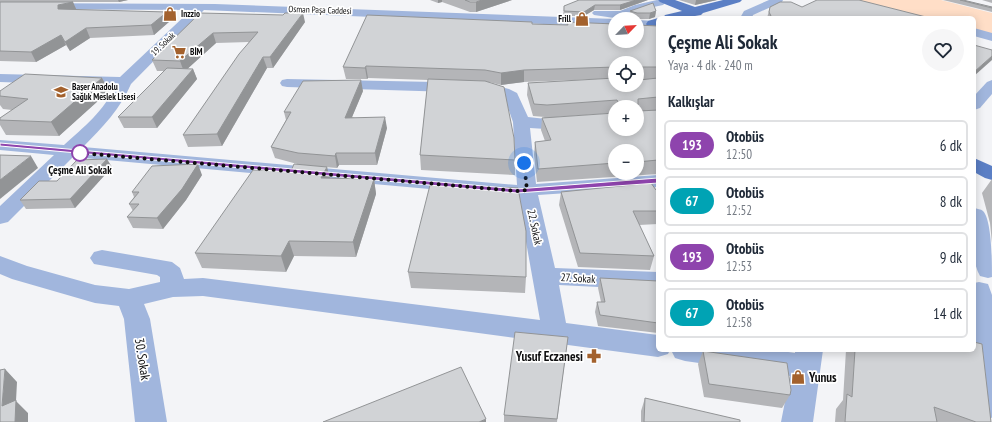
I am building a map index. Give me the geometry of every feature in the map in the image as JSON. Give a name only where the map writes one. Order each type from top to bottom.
[{"type":"main road","points":[[658,1],[694,14],[736,0]]},
{"type":"main road","points":[[682,16],[731,10],[739,0]]},
{"type":"street","points":[[28,6],[58,0]]},
{"type":"street","points":[[215,7],[242,0]]},
{"type":"street","points":[[266,8],[295,0]]},
{"type":"street","points":[[586,11],[620,15],[658,1]]},
{"type":"street","points":[[747,16],[748,13],[773,1]]},
{"type":"street","name":"Osman Paşa Caddesi","points":[[0,6],[183,3],[201,7],[266,8],[378,6],[608,22]]},
{"type":"street","points":[[378,6],[434,6]]},
{"type":"street","name":"19. Sokak","points":[[124,82],[201,7]]},
{"type":"street","points":[[644,24],[656,24]]},
{"type":"street","points":[[976,33],[992,37]]},
{"type":"street","points":[[0,78],[124,82],[122,91],[110,108],[68,152],[0,217]]},
{"type":"street","points":[[287,83],[485,88],[504,92],[524,88]]},
{"type":"street","points":[[976,103],[992,85]]},
{"type":"street","name":"22. Sokak","points":[[504,92],[512,96],[521,122],[527,190],[555,333]]},
{"type":"street","points":[[521,122],[546,124],[608,120]]},
{"type":"street","points":[[0,144],[68,152],[517,191],[656,181]]},
{"type":"street","points":[[976,216],[984,281],[992,404]]},
{"type":"street","points":[[102,258],[164,268],[172,274],[173,288]]},
{"type":"street","points":[[0,264],[20,273],[89,292],[130,298],[173,288],[203,287],[656,346]]},
{"type":"street","name":"27. Sokak","points":[[545,276],[656,281]]},
{"type":"street","name":"30. Sokak","points":[[130,298],[137,319],[151,422]]},
{"type":"street","points":[[716,352],[807,358],[797,422]]},
{"type":"shaded area","points":[[852,0],[941,0],[992,13],[992,35],[976,31],[976,16],[917,16]]},
{"type":"building","points":[[465,0],[482,0],[470,2]]},
{"type":"building","points":[[579,0],[636,0],[620,5],[595,5],[584,12],[564,11],[564,6]]},
{"type":"building","points":[[817,0],[859,0],[922,16],[771,16],[769,12],[770,7],[780,2],[791,2],[802,7]]},
{"type":"building","points":[[960,0],[992,7],[992,8]]},
{"type":"building","points":[[0,2],[73,2],[58,5],[58,9],[167,12],[151,25],[86,28],[65,42],[61,35],[31,52],[0,51]]},
{"type":"building","points":[[653,3],[656,11],[644,13],[630,11]]},
{"type":"building","points":[[200,13],[283,15],[285,13],[303,13],[270,57],[263,57],[217,134],[183,135],[239,54],[258,32],[213,33],[180,61],[152,60]]},
{"type":"building","points":[[367,15],[532,22],[532,24],[568,25],[567,22],[608,24],[608,48],[644,48],[644,25],[656,26],[656,67],[644,67],[644,56],[608,56],[608,67],[524,70],[501,73],[485,70],[366,66],[365,68],[343,67]]},
{"type":"building","points":[[976,46],[992,50],[992,56],[976,70]]},
{"type":"building","points":[[167,68],[193,69],[152,117],[118,117]]},
{"type":"building","points":[[25,74],[102,78],[51,122],[0,120],[0,118],[28,99],[0,96],[0,91]]},
{"type":"building","points":[[608,78],[608,92],[644,92],[644,79],[656,78],[656,97],[638,100],[608,100],[547,105],[534,104],[528,83]]},
{"type":"building","points":[[428,79],[485,81],[504,87],[514,138],[515,160],[420,155]]},
{"type":"building","points":[[361,80],[345,118],[385,117],[375,153],[336,153],[335,156],[298,153],[271,147],[291,112],[284,112],[303,81]]},
{"type":"building","points":[[656,110],[656,160],[644,161],[644,144],[608,144],[608,164],[538,169],[535,142],[551,140],[542,118],[608,113],[608,136],[644,136],[644,111]]},
{"type":"building","points":[[0,155],[31,156],[0,180]]},
{"type":"building","points":[[107,159],[70,199],[20,200],[39,181],[57,181],[77,160]]},
{"type":"building","points":[[198,164],[182,189],[157,218],[127,217],[139,204],[129,204],[139,192],[132,192],[152,166]]},
{"type":"building","points":[[294,164],[327,167],[321,178],[374,179],[353,242],[289,241],[281,256],[195,253],[253,170],[291,171]]},
{"type":"building","points":[[651,183],[656,190],[656,211],[633,211],[654,256],[580,253],[561,192]]},
{"type":"building","points":[[430,185],[518,188],[526,231],[526,277],[408,272]]},
{"type":"building","points":[[600,278],[656,281],[656,323],[600,315],[597,302],[605,302]]},
{"type":"building","points":[[515,332],[568,337],[557,419],[504,415]]},
{"type":"building","points":[[976,342],[982,344],[991,422],[976,422],[934,407],[937,422],[845,422],[847,394],[852,397],[855,352],[976,352]]},
{"type":"building","points":[[703,352],[787,363],[791,390],[790,395],[709,384]]},
{"type":"building","points":[[461,367],[486,419],[479,422],[323,422]]},
{"type":"building","points":[[5,369],[2,406],[16,400],[15,422],[0,422],[0,370]]},
{"type":"building","points":[[645,398],[740,420],[740,422],[644,422]]},
{"type":"bus line","name":"193","points":[[0,144],[68,152],[517,191],[656,181]]},
{"type":"place","name":"Inzzio","points":[[170,14]]},
{"type":"place","name":"Frill","points":[[582,19]]},
{"type":"place","name":"BİM","points":[[179,52]]},
{"type":"place","name":"Başer Anadolu Sağlık Meslek Lisesi","points":[[61,92]]},
{"type":"place","name":"Çeşme Ali Sokak","points":[[80,153]]},
{"type":"place","name":"Yusuf Eczanesi","points":[[594,356]]},
{"type":"place","name":"Yunus","points":[[798,377]]},
{"type":"route","points":[[80,153],[517,191],[527,190],[524,163]]}]
